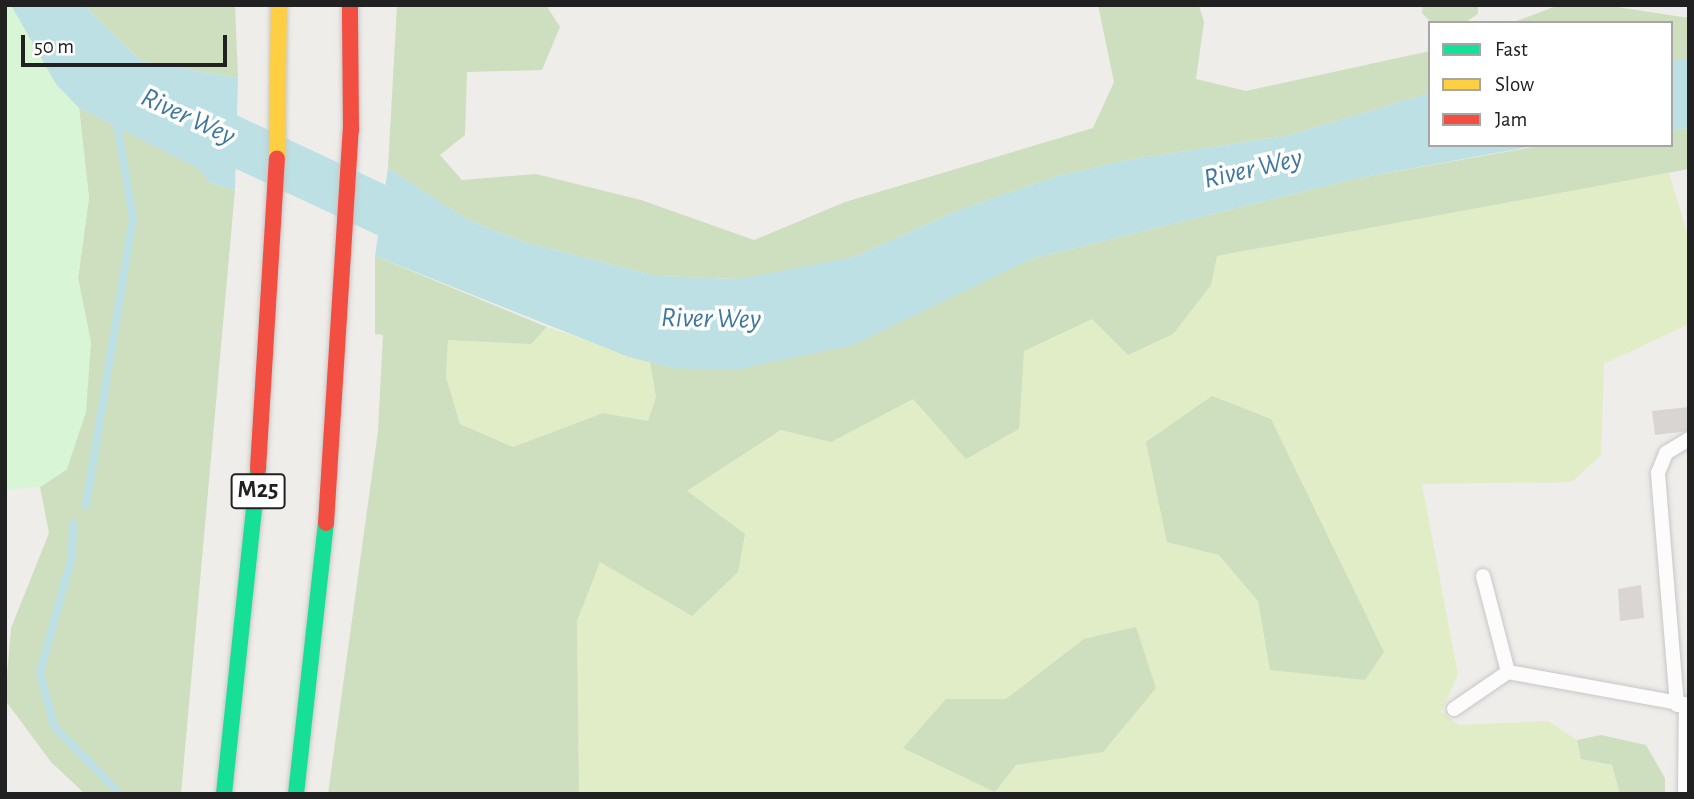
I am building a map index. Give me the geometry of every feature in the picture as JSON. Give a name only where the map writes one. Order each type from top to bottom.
[{"type":"highway","name":"M25","points":[[223,794],[249,595],[275,213],[280,97],[279,5]]},
{"type":"highway","points":[[296,794],[327,514],[342,240],[351,130],[350,5]]},
{"type":"lane","points":[[1685,794],[1684,705],[1658,473],[1666,453],[1689,439]]},
{"type":"lane","points":[[1483,576],[1508,672]]},
{"type":"lane","points":[[1454,709],[1508,672],[1684,705]]},
{"type":"green space","points":[[5,5],[11,5],[56,84],[79,108],[89,198],[78,278],[91,343],[86,412],[67,469],[40,487],[5,490]]},
{"type":"green space","points":[[84,5],[235,5],[238,78],[141,61]]},
{"type":"green space","points":[[397,5],[546,5],[560,27],[542,70],[467,72],[465,135],[440,155],[462,180],[536,174],[641,200],[754,240],[845,202],[1093,128],[1114,82],[1098,5],[1199,5],[1204,22],[1196,79],[1246,91],[1428,51],[1428,94],[1286,136],[1126,160],[1058,176],[961,209],[854,257],[791,273],[739,279],[657,276],[524,242],[468,220],[388,168]]},
{"type":"green space","points":[[1423,5],[1478,5],[1478,14],[1467,21],[1430,21],[1422,13]]},
{"type":"green space","points":[[1559,5],[1604,5],[1689,18],[1689,59],[1673,59],[1673,21],[1516,21]]},
{"type":"green space","points":[[79,108],[200,169],[210,183],[235,190],[181,794],[85,794],[51,762],[5,700],[11,628],[49,533],[40,487],[67,469],[91,343],[78,278],[89,198]]},
{"type":"green space","points":[[1689,128],[1689,169],[1217,256],[1211,285],[1173,334],[1128,355],[1092,319],[1024,351],[1019,429],[966,459],[913,399],[831,442],[781,430],[687,491],[745,534],[738,572],[692,616],[600,562],[577,621],[579,794],[328,794],[378,431],[383,335],[375,334],[375,256],[547,327],[531,344],[448,340],[446,377],[460,424],[513,447],[603,413],[648,421],[656,397],[650,362],[672,368],[967,287],[1031,259],[1354,179],[1533,147],[1673,147],[1673,131]]},
{"type":"green space","points":[[1669,173],[1689,239],[1689,324],[1604,364],[1601,455],[1572,482],[1422,484],[1458,675],[1441,712],[1459,725],[1548,721],[1577,740],[1581,759],[1612,765],[1620,794],[579,794],[577,621],[600,562],[677,497],[850,386],[1132,274],[1393,220]]},
{"type":"green space","points":[[547,327],[650,362],[656,397],[648,421],[603,413],[513,447],[460,424],[446,377],[448,339],[530,344]]},
{"type":"green space","points":[[1212,396],[1271,419],[1384,652],[1365,680],[1270,670],[1258,601],[1219,555],[1167,542],[1146,442]]},
{"type":"green space","points":[[1136,627],[1156,688],[1103,752],[1016,765],[995,792],[903,748],[946,699],[1006,699],[1084,639]]},
{"type":"green space","points":[[1601,735],[1646,745],[1665,778],[1665,794],[1620,794],[1612,765],[1581,759],[1577,740]]},
{"type":"water","points":[[11,5],[84,5],[141,61],[238,78],[235,190],[210,183],[199,169],[79,108],[56,84]]},
{"type":"water","points":[[1673,59],[1689,59],[1689,128],[1673,131]]},
{"type":"water","points":[[1428,94],[1428,147],[1528,147],[1354,179],[1031,259],[853,345],[734,370],[672,368],[629,357],[375,256],[388,168],[468,220],[524,242],[657,276],[739,279],[854,257],[961,209],[1058,176],[1126,160],[1286,136]]},
{"type":"building","points":[[1689,407],[1689,431],[1655,435],[1652,411]]},
{"type":"building","points":[[1641,585],[1644,618],[1620,621],[1618,589]]},
{"type":"waterway","name":"River Wey","points":[[175,113],[442,238]]},
{"type":"waterway","points":[[86,505],[133,219],[117,122]]},
{"type":"waterway","points":[[73,524],[72,556],[40,672],[54,726],[120,794]]},
{"type":"traffic: fast","points":[[224,794],[258,468]]},
{"type":"traffic: fast","points":[[296,794],[326,523]]},
{"type":"traffic: slow","points":[[277,159],[279,5]]},
{"type":"traffic: jam","points":[[326,523],[351,130],[350,5]]},
{"type":"traffic: jam","points":[[258,468],[277,159]]}]
